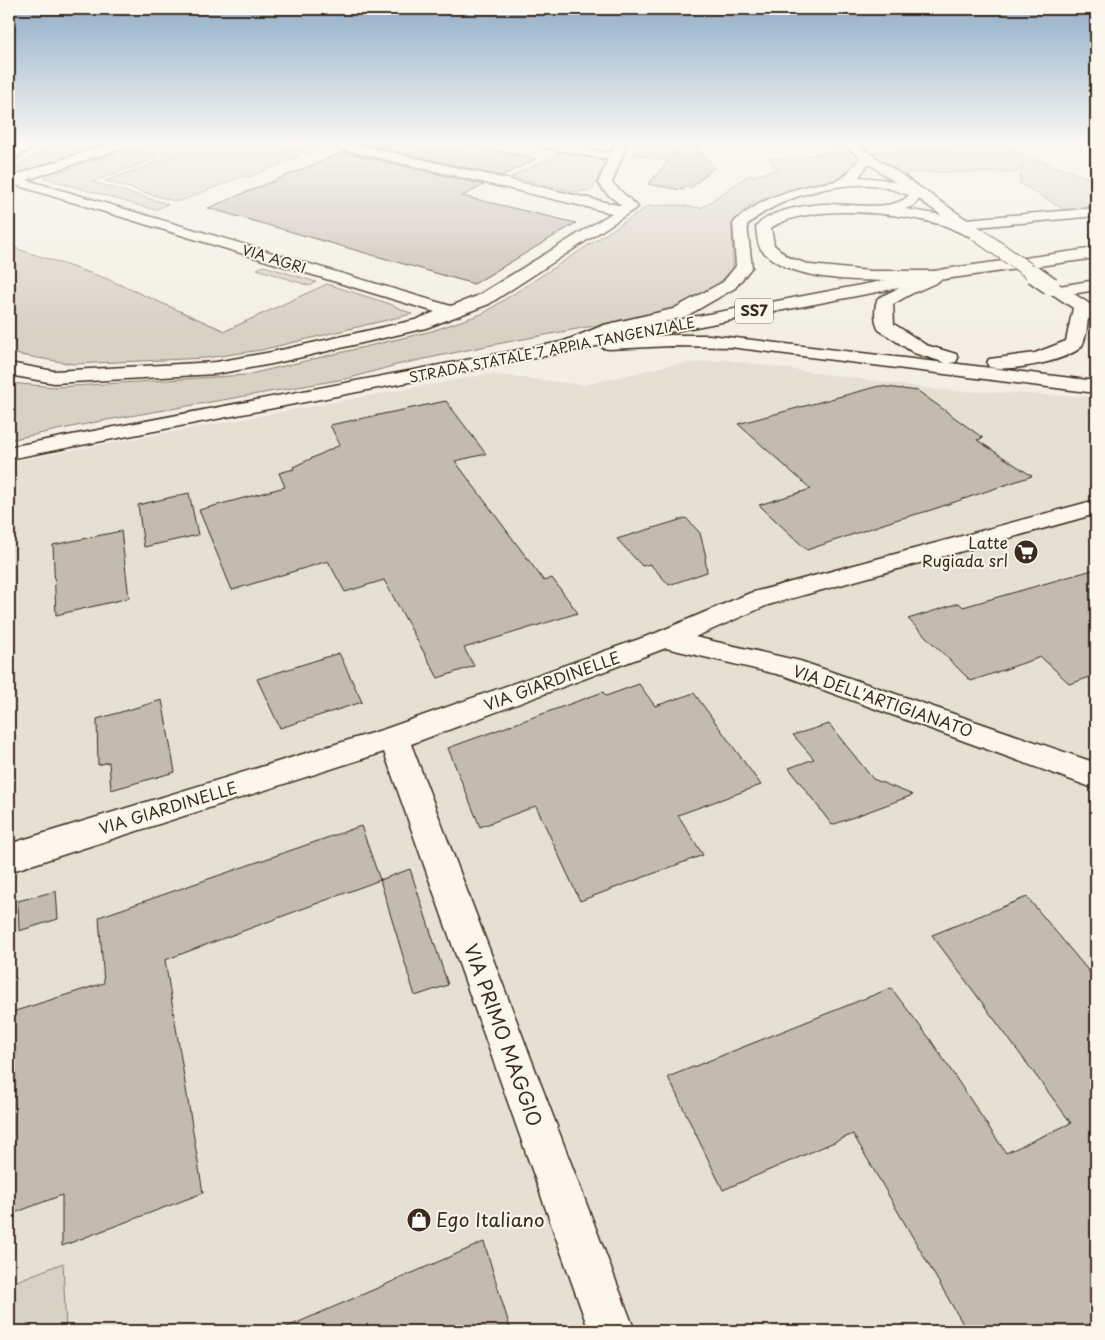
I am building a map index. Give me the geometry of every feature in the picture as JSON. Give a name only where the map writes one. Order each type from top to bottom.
[{"type":"main road","name":"VIA AGRI","points":[[100,206],[453,312]]},
{"type":"main road","points":[[597,206],[624,212]]},
{"type":"main road","points":[[9,369],[54,377],[216,368],[272,358],[401,328],[453,312],[483,300],[631,208],[629,206]]},
{"type":"main road","points":[[563,348],[610,329],[679,313],[728,285],[744,267],[740,224],[756,210],[765,206]]},
{"type":"main road","points":[[879,210],[898,206]]},
{"type":"main road","points":[[936,206],[1089,312],[1081,344],[1054,355],[1022,362],[973,364],[920,349],[886,326],[884,302],[904,290],[945,274]]},
{"type":"main road","points":[[945,274],[858,276],[840,275],[810,269],[783,260],[769,250],[761,236],[763,227],[773,219],[797,211],[823,208],[879,210],[913,215],[970,229],[1096,212]]},
{"type":"main road","name":"STRADA STATALE 7 APPIA TANGENZIALE","points":[[9,453],[945,274],[1096,253]]},
{"type":"main road","points":[[1055,289],[1096,285]]},
{"type":"main road","points":[[563,348],[667,339],[731,341],[1096,387]]},
{"type":"main road","name":"VIA GIARDINELLE","points":[[9,858],[394,738],[665,639],[758,599],[1096,507]]},
{"type":"main road","name":"VIA DELL'ARTIGIANATO","points":[[665,639],[790,668],[1085,771],[1096,777]]},
{"type":"main road","name":"VIA PRIMO MAGGIO","points":[[394,738],[612,1331]]},
{"type":"shaded area","points":[[140,206],[165,206],[155,210]]},
{"type":"shaded area","points":[[649,206],[681,206],[701,208],[705,206],[750,206],[740,214],[732,225],[733,268],[716,287],[674,310],[486,346],[396,365],[350,378],[101,421],[9,440],[9,383],[57,387],[246,375],[432,331],[484,313]]},
{"type":"shaded area","points":[[1058,206],[1096,206],[1096,210],[1067,211]]},
{"type":"shaded area","points":[[9,246],[105,278],[225,331],[327,284],[390,304],[412,314],[261,350],[206,358],[73,364],[9,353]]},
{"type":"shaded area","points":[[264,266],[316,282],[310,286],[257,269]]},
{"type":"shaded area","points":[[726,360],[939,390],[1096,397],[1096,1331],[9,1331],[9,462],[488,374],[585,385],[669,365]]},
{"type":"shaded area","points":[[63,1263],[66,1331],[9,1331],[9,1284]]},
{"type":"building","points":[[214,206],[502,206],[576,223],[474,284],[208,208]]},
{"type":"building","points":[[879,386],[918,391],[983,438],[977,440],[1032,476],[807,550],[759,505],[811,489],[738,424]]},
{"type":"building","points":[[446,401],[486,454],[455,461],[544,581],[552,578],[578,613],[464,648],[474,666],[438,678],[384,580],[345,592],[328,561],[232,590],[199,510],[285,487],[279,473],[294,469],[293,467],[340,445],[330,425]]},
{"type":"building","points":[[189,493],[198,535],[144,547],[138,505]]},
{"type":"building","points":[[686,518],[700,533],[706,557],[707,572],[669,585],[650,564],[642,566],[617,539]]},
{"type":"building","points":[[121,531],[129,598],[56,615],[53,545]]},
{"type":"building","points":[[1096,569],[1096,675],[1070,684],[1041,657],[971,681],[908,619],[959,603],[963,607]]},
{"type":"building","points":[[339,653],[362,702],[280,728],[257,679]]},
{"type":"building","points":[[639,684],[655,706],[694,693],[761,785],[678,815],[703,855],[580,901],[536,806],[480,827],[448,748],[603,692],[606,696]]},
{"type":"building","points":[[162,700],[175,772],[111,790],[109,762],[98,765],[97,719]]},
{"type":"building","points":[[829,724],[873,779],[913,795],[832,825],[789,768],[814,759],[793,735]]},
{"type":"building","points":[[361,826],[380,880],[165,960],[203,1193],[62,1246],[62,1195],[9,1215],[9,1013],[104,983],[99,917]]},
{"type":"building","points":[[410,869],[448,985],[415,996],[380,880]]},
{"type":"building","points":[[56,891],[58,919],[19,931],[18,901]]},
{"type":"building","points":[[1027,897],[1096,980],[1096,1331],[967,1331],[853,1134],[723,1190],[668,1077],[891,988],[930,1039],[1006,1153],[1071,1123],[932,935]]},
{"type":"building","points":[[484,1242],[511,1331],[278,1331]]},
{"type":"place","name":"Latte Rugiada srl","points":[[1026,552]]},
{"type":"place","name":"Ego Italiano","points":[[419,1220]]}]
